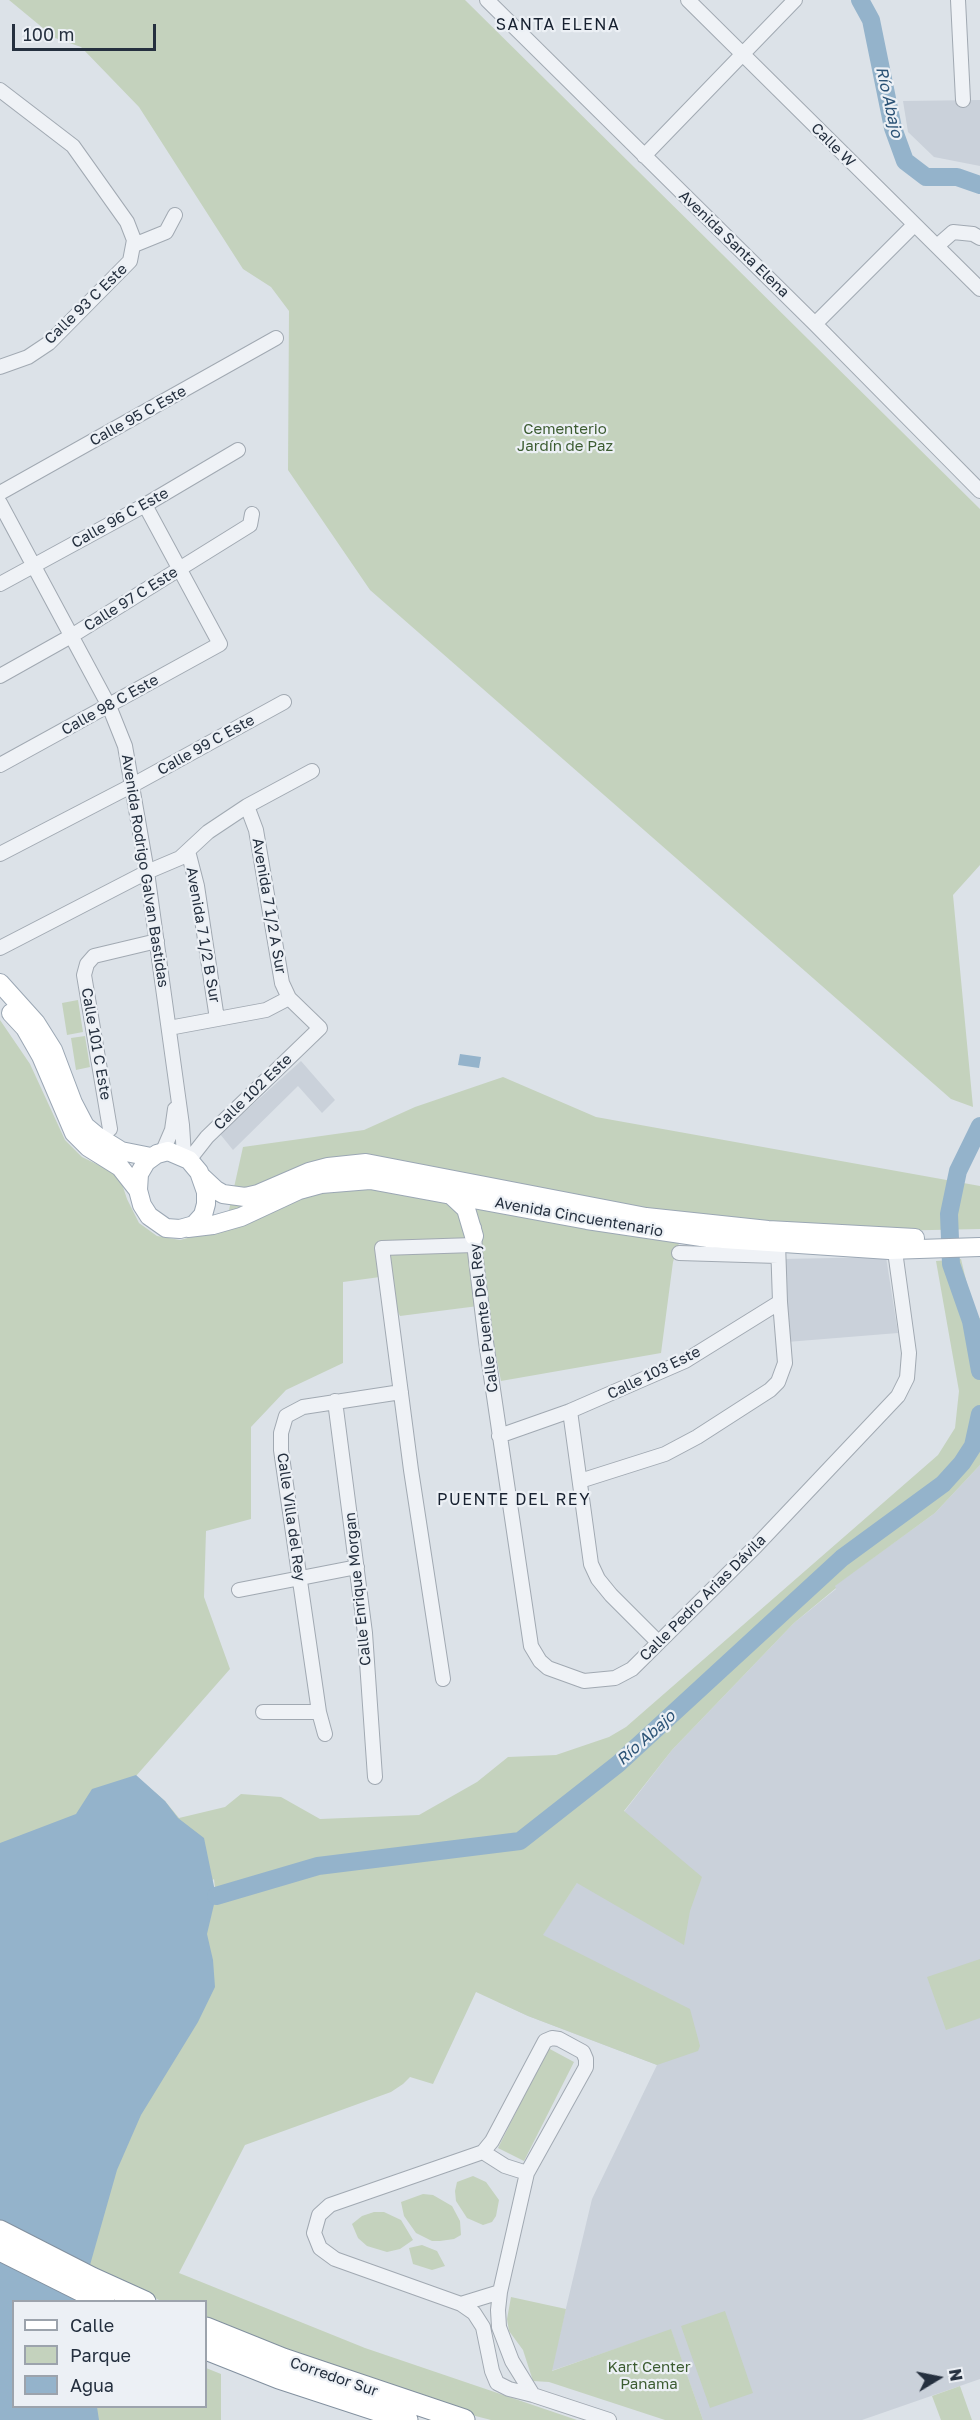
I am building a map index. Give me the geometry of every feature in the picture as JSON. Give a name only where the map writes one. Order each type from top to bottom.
[{"type":"highway","points":[[0,2230],[92,2278],[143,2300]]},
{"type":"highway","points":[[0,2250],[102,2300]]},
{"type":"highway","name":"Corredor Sur","points":[[207,2329],[281,2369],[391,2416],[407,2420]]},
{"type":"highway","name":"Corredor Sur","points":[[207,2349],[464,2420]]},
{"type":"main road","points":[[0,983],[36,1023],[47,1041],[85,1126],[121,1151],[157,1154],[173,1152],[187,1158],[202,1177],[206,1191],[205,1210],[199,1221],[188,1228],[172,1229],[159,1225],[145,1210],[138,1190],[120,1167],[88,1147],[74,1133],[41,1056],[25,1028],[0,1000]]},
{"type":"main road","points":[[138,1190],[139,1174],[157,1154]]},
{"type":"main road","points":[[348,1163],[457,1186],[474,1199]]},
{"type":"main road","name":"Avenida Cincuentenario","points":[[202,1177],[223,1194],[245,1197],[309,1172],[348,1163],[382,1165],[646,1217],[929,1244],[958,1243],[980,1247]]},
{"type":"main road","name":"Avenida Cincuentenario","points":[[188,1228],[213,1225],[241,1217],[299,1190],[332,1182],[370,1180],[675,1234],[778,1249],[895,1251],[929,1244]]},
{"type":"main road","points":[[449,1194],[466,1209],[474,1235]]},
{"type":"main road","points":[[474,1235],[482,1214],[504,1204]]},
{"type":"main road","name":"Avenida Cincuentenario","points":[[958,1243],[980,1236]]},
{"type":"street","name":"Avenida Santa Elena","points":[[487,0],[980,490]]},
{"type":"street","name":"Calle W","points":[[688,0],[980,289]]},
{"type":"street","points":[[644,156],[795,0]]},
{"type":"street","points":[[958,0],[963,100]]},
{"type":"street","name":"Calle 93 C Este","points":[[0,90],[73,146],[127,222],[134,245],[130,261],[49,343],[28,357],[0,367]]},
{"type":"street","points":[[134,245],[166,232],[175,215]]},
{"type":"street","points":[[815,324],[914,225]]},
{"type":"street","points":[[937,246],[953,232],[973,234],[980,238]]},
{"type":"street","name":"Calle 95 C Este","points":[[0,493],[276,338]]},
{"type":"street","name":"Calle 96 C Este","points":[[0,584],[145,506],[238,450]]},
{"type":"street","name":"Avenida Rodrigo Galvan Bastidas","points":[[0,503],[73,635],[109,706],[124,746],[147,872],[187,1158]]},
{"type":"street","points":[[145,506],[179,570]]},
{"type":"street","name":"Calle 97 C Este","points":[[0,676],[73,635],[250,525],[252,514]]},
{"type":"street","name":"Calle 98 C Este","points":[[0,765],[220,644],[179,570]]},
{"type":"street","name":"Calle 99 C Este","points":[[0,854],[131,786],[284,702]]},
{"type":"street","points":[[0,948],[147,872],[180,858],[208,832],[248,806],[312,771]]},
{"type":"street","name":"Avenida 7 1/2 A Sur","points":[[248,806],[256,830],[282,983],[289,998],[320,1028]]},
{"type":"street","name":"Avenida 7 1/2 B Sur","points":[[188,851],[197,886],[217,1019]]},
{"type":"street","name":"Calle 101 C Este","points":[[110,1129],[84,975],[87,964],[94,956],[157,941]]},
{"type":"street","points":[[169,1028],[266,1010],[289,998]]},
{"type":"street","name":"Calle 102 Este","points":[[187,1158],[320,1028]]},
{"type":"street","name":"Avenida Rodrigo Galvan Bastidas","points":[[157,1154],[172,1130],[177,1089]]},
{"type":"street","points":[[182,1125],[188,1132],[207,1137]]},
{"type":"street","name":"Calle Puente Del Rey","points":[[474,1199],[474,1235],[499,1436]]},
{"type":"street","points":[[443,1679],[382,1248],[474,1235]]},
{"type":"street","points":[[580,1481],[665,1454],[697,1437],[778,1383],[785,1363],[778,1249],[679,1253]]},
{"type":"street","name":"Calle Pedro Arias Dávila","points":[[499,1436],[531,1646],[540,1661],[566,1676],[584,1681],[615,1678],[632,1669],[756,1545],[898,1396],[907,1378],[909,1353],[895,1251]]},
{"type":"street","name":"Calle 103 Este","points":[[499,1436],[570,1412],[685,1361],[780,1302]]},
{"type":"street","name":"Calle Villa del Rey","points":[[326,1734],[319,1712],[281,1450],[281,1433],[286,1416],[303,1407],[401,1392]]},
{"type":"street","name":"Calle Enrique Morgan","points":[[335,1401],[364,1633],[375,1777]]},
{"type":"street","points":[[570,1412],[588,1551],[598,1579],[658,1642]]},
{"type":"street","points":[[239,1590],[357,1568]]},
{"type":"street","points":[[263,1712],[319,1712]]},
{"type":"street","points":[[533,2395],[512,2361],[499,2328],[500,2292],[527,2173],[586,2067],[583,2052],[559,2039],[552,2038],[545,2041],[492,2141],[483,2151],[330,2205],[319,2216],[314,2233],[320,2248],[335,2259],[461,2304],[474,2313],[483,2327],[492,2371],[497,2383],[509,2389],[609,2420]]},
{"type":"street","points":[[483,2151],[505,2166],[527,2173]]},
{"type":"street","points":[[461,2304],[500,2292]]},
{"type":"shaded area","points":[[980,100],[980,166],[934,157],[908,132],[903,101]]},
{"type":"shaded area","points":[[301,1061],[335,1100],[322,1113],[298,1086],[233,1150],[220,1134]]},
{"type":"shaded area","points":[[886,1257],[898,1333],[787,1342],[781,1259]]},
{"type":"shaded area","points":[[980,1465],[980,2379],[862,2420],[703,2420],[671,2330],[551,2371],[592,2199],[657,2065],[528,2016],[498,2002],[624,1812],[672,1750],[794,1623],[836,1589],[834,1586],[935,1513]]},
{"type":"green space","name":"Cementerio Jardín de Paz","points":[[9,0],[465,0],[980,509],[980,865],[953,895],[973,1107],[951,1099],[370,590],[288,470],[289,311],[271,287],[243,269],[139,107],[81,47],[55,38]]},
{"type":"green space","points":[[78,1000],[83,1032],[67,1035],[62,1003]]},
{"type":"green space","points":[[0,1020],[30,1064],[65,1140],[82,1157],[119,1175],[127,1199],[139,1223],[157,1236],[180,1240],[225,1228],[243,1147],[364,1130],[415,1107],[503,1077],[596,1117],[980,1186],[980,1229],[884,1231],[687,1218],[673,1262],[661,1353],[501,1381],[486,1305],[400,1316],[380,1277],[343,1282],[343,1363],[286,1390],[251,1427],[251,1519],[206,1531],[204,1597],[230,1669],[136,1776],[165,1801],[179,1818],[225,1807],[241,1794],[281,1797],[320,1819],[419,1815],[477,1782],[508,1757],[556,1755],[609,1737],[626,1727],[938,1455],[955,1428],[959,1391],[936,1261],[961,1259],[975,1318],[980,1318],[980,1465],[935,1513],[835,1586],[836,1588],[794,1623],[672,1750],[624,1811],[702,1877],[690,1911],[684,1945],[577,1883],[543,1935],[690,2009],[700,2046],[698,2051],[657,2065],[528,2016],[476,1992],[433,2084],[410,2077],[391,2092],[245,2145],[179,2273],[365,2348],[577,2420],[491,2420],[460,2412],[207,2320],[207,2300],[159,2300],[91,2266],[18,2300],[12,2300],[12,2408],[207,2408],[207,2368],[221,2374],[221,2420],[0,2420],[0,2057],[216,1896],[214,1879],[0,2029]]},
{"type":"green space","points":[[85,1036],[90,1067],[76,1070],[71,1038]]},
{"type":"green space","points":[[980,1959],[980,2018],[946,2030],[927,1977]]},
{"type":"green space","points":[[548,2048],[574,2062],[524,2161],[498,2148]]},
{"type":"green space","points":[[473,2176],[486,2182],[499,2200],[496,2216],[492,2222],[483,2225],[467,2218],[456,2201],[457,2182]]},
{"type":"green space","points":[[423,2194],[433,2195],[452,2206],[460,2221],[461,2235],[454,2239],[432,2241],[416,2233],[404,2216],[401,2202]]},
{"type":"green space","points":[[384,2212],[401,2220],[413,2240],[400,2249],[387,2252],[367,2246],[358,2238],[352,2224],[362,2216]]},
{"type":"green space","points":[[422,2245],[437,2251],[445,2266],[432,2270],[413,2264],[409,2248]]},
{"type":"green space","name":"Kart Center Panama","points":[[511,2297],[566,2309],[552,2371],[671,2329],[703,2420],[665,2420],[549,2382],[533,2381],[523,2350],[509,2331],[507,2319]]},
{"type":"green space","points":[[725,2311],[753,2393],[710,2408],[681,2326]]},
{"type":"green space","points":[[960,2386],[972,2420],[941,2420],[932,2396]]},
{"type":"water","points":[[460,1054],[481,1057],[479,1068],[458,1065]]},
{"type":"water","points":[[136,1775],[165,1801],[178,1818],[204,1838],[216,1896],[207,1934],[213,1960],[215,1987],[198,2022],[141,2115],[117,2170],[90,2265],[91,2300],[12,2300],[12,2408],[97,2408],[99,2420],[0,2420],[0,1843],[76,1814],[92,1789]]},
{"type":"waterway","name":"Río Abajo","points":[[860,0],[871,20],[893,128],[905,161],[926,177],[957,177],[980,185]]},
{"type":"waterway","name":"Río Abajo","points":[[980,1126],[958,1171],[949,1214],[951,1264],[971,1321],[980,1371]]},
{"type":"waterway","name":"Río Abajo","points":[[216,1896],[318,1866],[520,1841],[618,1764],[842,1558],[943,1484],[962,1463],[973,1446],[980,1414]]},
{"type":"district","name":"SANTA ELENA","points":[[558,25]]},
{"type":"district","name":"PUENTE DEL REY","points":[[514,1500]]}]
